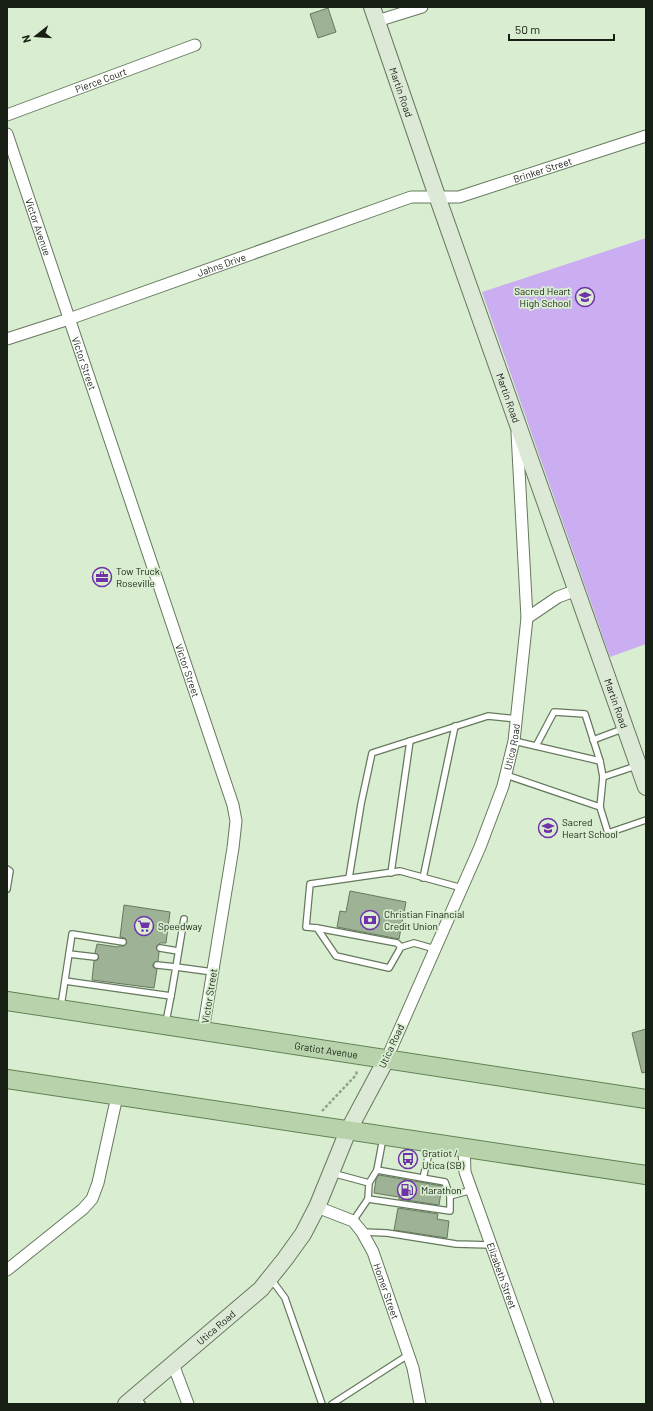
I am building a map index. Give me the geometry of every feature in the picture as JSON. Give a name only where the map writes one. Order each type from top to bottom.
[{"type":"main road","name":"Gratiot Avenue","points":[[7,1000],[166,1024],[341,1053],[387,1058],[646,1099]]},
{"type":"main road","points":[[7,1079],[348,1131],[464,1146],[641,1172]]},
{"type":"street","points":[[375,14],[422,7]]},
{"type":"street","name":"Martin Road","points":[[375,14],[437,196],[646,787]]},
{"type":"street","name":"Pierce Court","points":[[7,115],[195,45]]},
{"type":"street","name":"Victor Avenue","points":[[7,134],[69,319]]},
{"type":"street","name":"Brinker Street","points":[[437,196],[459,197],[646,136]]},
{"type":"street","name":"Jahns Drive","points":[[7,339],[69,319],[411,197],[437,196]]},
{"type":"street","name":"Victor Street","points":[[69,319],[233,805],[236,821],[233,848],[203,1030]]},
{"type":"street","name":"Utica Road","points":[[135,1401],[173,1364],[261,1289],[303,1234],[317,1207],[348,1131],[387,1058],[480,847],[506,775],[514,741],[518,719],[527,618],[515,414]]},
{"type":"street","points":[[527,618],[558,597],[577,590]]},
{"type":"street","points":[[7,1270],[83,1209],[92,1199],[98,1183],[117,1096]]},
{"type":"street","name":"Elizabeth Street","points":[[464,1146],[465,1172],[548,1404]]},
{"type":"street","name":"Homer Street","points":[[317,1207],[353,1221],[362,1232],[373,1252],[413,1368],[420,1404]]},
{"type":"street","points":[[173,1364],[188,1404]]},
{"type":"lane","points":[[536,746],[554,712],[585,714],[600,761],[603,777],[600,807],[608,833],[646,820]]},
{"type":"lane","points":[[349,878],[361,804],[372,753],[488,716],[518,719]]},
{"type":"lane","points":[[423,878],[455,726]]},
{"type":"lane","points":[[593,740],[625,728]]},
{"type":"lane","points":[[391,873],[410,741]]},
{"type":"lane","points":[[514,741],[600,761]]},
{"type":"lane","points":[[603,777],[638,765]]},
{"type":"lane","points":[[506,775],[600,807]]},
{"type":"lane","points":[[7,869],[10,871],[7,889]]},
{"type":"lane","points":[[401,947],[397,943],[306,927],[310,884],[400,871],[462,888]]},
{"type":"lane","points":[[166,1024],[184,919]]},
{"type":"lane","points":[[317,928],[336,956],[389,968],[401,947],[414,943],[434,949]]},
{"type":"lane","points":[[60,1009],[72,934],[123,942]]},
{"type":"lane","points":[[160,948],[178,951]]},
{"type":"lane","points":[[69,954],[95,957]]},
{"type":"lane","points":[[158,965],[213,972]]},
{"type":"lane","points":[[65,981],[171,996]]},
{"type":"lane","points":[[353,1221],[368,1200],[369,1183],[377,1170],[383,1136]]},
{"type":"lane","points":[[423,1178],[432,1142]]},
{"type":"lane","points":[[368,1200],[450,1210],[450,1196],[445,1182],[377,1170]]},
{"type":"lane","points":[[331,1172],[369,1183]]},
{"type":"lane","points":[[450,1196],[472,1190]]},
{"type":"lane","points":[[362,1232],[387,1233],[456,1244],[492,1245]]},
{"type":"lane","points":[[270,1278],[285,1298],[322,1404]]},
{"type":"lane","points":[[332,1404],[408,1355]]},
{"type":"path","points":[[322,1112],[356,1075],[357,1070]]},
{"type":"shaded area","points":[[646,238],[646,644],[610,657],[482,292]]},
{"type":"building","points":[[328,8],[336,32],[318,38],[310,14]]},
{"type":"building","name":"Christian Financial Credit Union","points":[[350,891],[406,902],[399,939],[337,927],[340,911],[346,912]]},
{"type":"building","points":[[124,905],[170,912],[166,943],[160,943],[156,947],[159,952],[158,961],[153,964],[153,967],[157,969],[154,988],[92,980],[94,961],[99,958],[95,953],[97,944],[118,947],[124,946],[127,943],[125,938],[120,937]]},
{"type":"building","points":[[646,1029],[646,1072],[642,1073],[632,1033]]},
{"type":"building","points":[[379,1175],[442,1186],[439,1205],[399,1199],[399,1197],[374,1193],[376,1179]]},
{"type":"building","points":[[398,1208],[438,1214],[437,1219],[449,1221],[447,1238],[394,1230]]},
{"type":"place","name":"Sacred Heart High School","points":[[585,297]]},
{"type":"place","name":"Tow Truck Roseville","points":[[102,577]]},
{"type":"place","name":"Sacred Heart School","points":[[548,828]]},
{"type":"place","name":"Christian Financial Credit Union","points":[[370,920]]},
{"type":"place","name":"Speedway","points":[[144,926]]},
{"type":"place","name":"Gratiot / Utica (SB)","points":[[408,1159]]},
{"type":"place","name":"Marathon","points":[[407,1190]]}]
